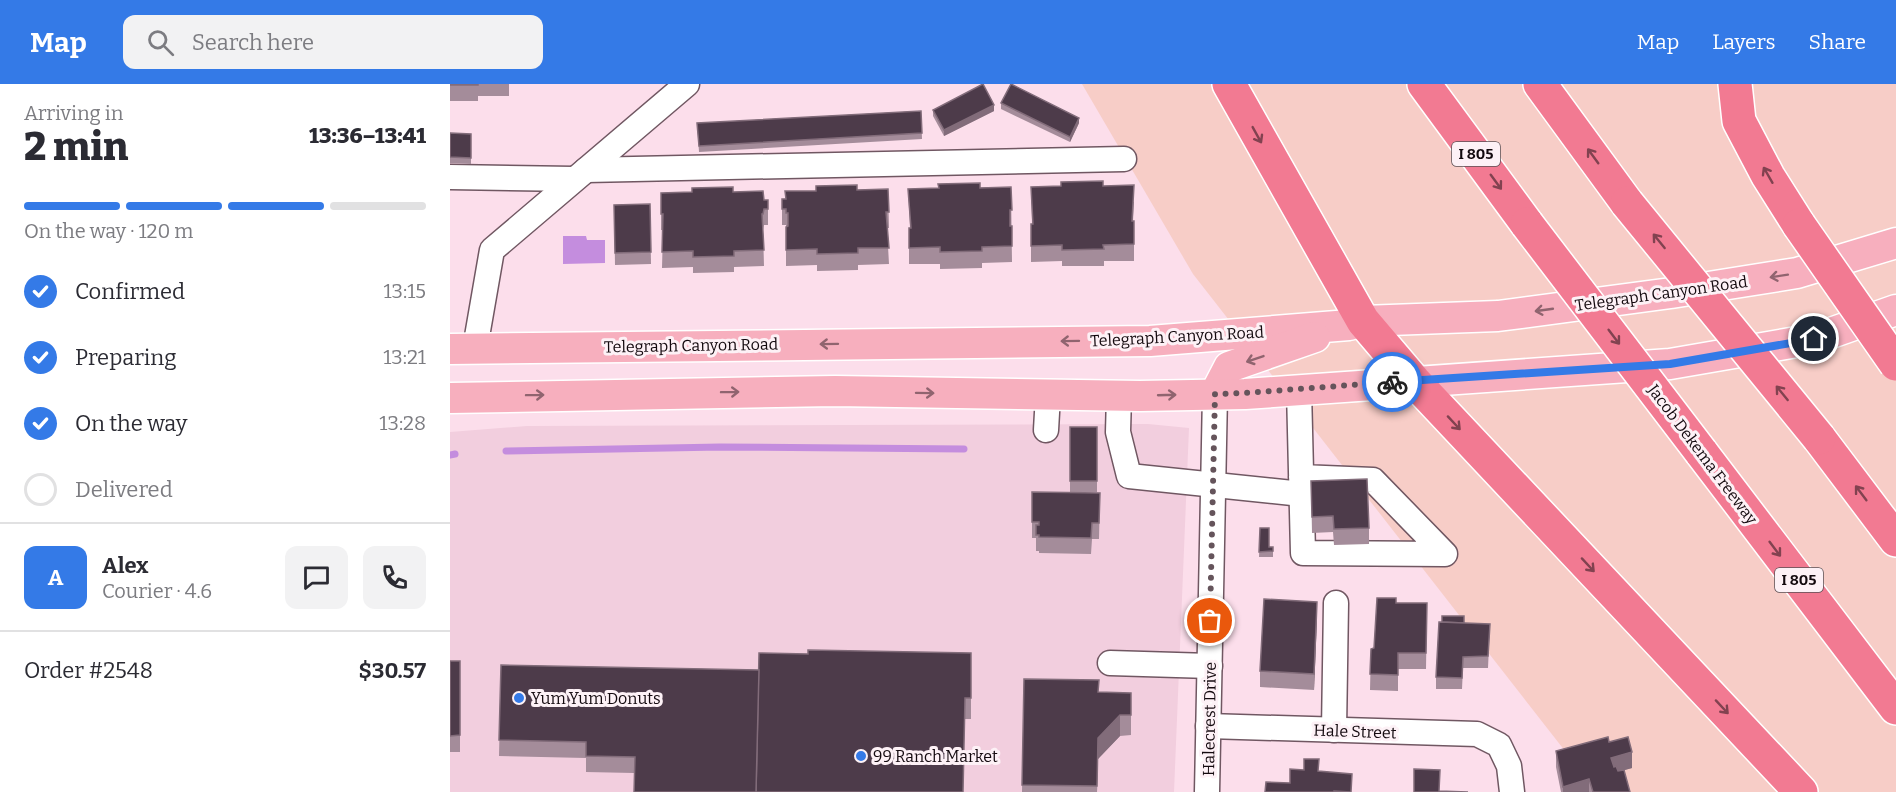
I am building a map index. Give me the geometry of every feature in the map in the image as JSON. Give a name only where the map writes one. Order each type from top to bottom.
[{"type":"highway","points":[[1228,84],[1356,323],[1414,381],[1802,792]]},
{"type":"highway","name":"Jacob Dekema Freeway","points":[[1424,84],[1527,224],[1896,708]]},
{"type":"highway","points":[[1540,84],[1627,203],[1819,438],[1896,540]]},
{"type":"highway","points":[[1736,84],[1739,121],[1768,176],[1799,225],[1896,364]]},
{"type":"main road","name":"Telegraph Canyon Road","points":[[463,349],[1150,340],[1356,323],[1497,316],[1671,293],[1797,273],[1896,243]]},
{"type":"main road","points":[[450,398],[835,391],[1119,396],[1299,390],[1670,364],[1814,339],[1896,310]]},
{"type":"main road","points":[[1215,394],[1228,367],[1356,323]]},
{"type":"street","points":[[463,349],[492,250],[687,84]]},
{"type":"street","points":[[450,177],[1124,159]]},
{"type":"street","points":[[1119,396],[1118,432],[1129,476],[1212,484],[1301,486],[1373,480],[1444,554],[1303,554],[1301,486],[1299,390]]},
{"type":"street","points":[[1046,430],[1048,394]]},
{"type":"street","name":"Halecrest Drive","points":[[1208,792],[1215,394]]},
{"type":"street","points":[[1334,730],[1336,603]]},
{"type":"street","points":[[1110,663],[1210,666]]},
{"type":"street","name":"Hale Street","points":[[1208,726],[1477,734],[1498,745],[1509,766],[1512,792]]},
{"type":"shaded area","points":[[1082,84],[1896,84],[1896,792],[1597,792],[1193,274]]},
{"type":"shaded area","points":[[563,236],[586,236],[587,240],[605,240],[605,263],[563,264]]},
{"type":"shaded area","points":[[1148,424],[1189,428],[1174,792],[450,792],[450,432],[527,426]]},
{"type":"building","points":[[478,84],[478,85],[450,85]]},
{"type":"building","points":[[983,84],[994,105],[944,130],[933,110]]},
{"type":"building","points":[[1011,84],[1079,118],[1070,137],[1001,103]]},
{"type":"building","points":[[921,111],[922,133],[699,146],[697,123]]},
{"type":"building","points":[[450,133],[471,134],[471,158],[450,157]]},
{"type":"building","points":[[1103,181],[1103,186],[1134,185],[1132,221],[1134,221],[1134,244],[1103,245],[1104,249],[1062,250],[1062,245],[1031,246],[1031,224],[1033,224],[1031,187],[1061,186],[1061,182]]},
{"type":"building","points":[[980,183],[980,188],[1011,187],[1012,246],[982,247],[982,251],[940,252],[940,247],[909,248],[909,228],[911,228],[908,189],[939,188],[938,184]]},
{"type":"building","points":[[857,185],[857,190],[888,189],[889,212],[886,212],[889,248],[858,248],[858,253],[817,254],[817,249],[786,250],[788,213],[786,209],[782,209],[782,199],[786,199],[785,191],[816,191],[816,186]]},
{"type":"building","points":[[733,187],[733,192],[763,191],[764,200],[768,200],[768,209],[764,209],[762,214],[764,250],[734,251],[734,256],[693,257],[693,251],[662,252],[661,193],[692,192],[692,188]]},
{"type":"building","points":[[650,204],[651,252],[615,253],[614,205]]},
{"type":"building","points":[[1070,427],[1097,427],[1097,481],[1070,481]]},
{"type":"building","points":[[1367,479],[1369,528],[1334,529],[1333,516],[1312,517],[1311,481]]},
{"type":"building","points":[[1032,492],[1100,493],[1099,523],[1092,523],[1091,538],[1039,537],[1036,535],[1036,525],[1039,525],[1039,522],[1032,522]]},
{"type":"building","points":[[1260,528],[1269,528],[1269,547],[1273,547],[1273,551],[1259,552]]},
{"type":"building","points":[[1377,598],[1396,598],[1396,603],[1427,603],[1426,653],[1398,653],[1398,675],[1370,674]]},
{"type":"building","points":[[1264,599],[1317,602],[1314,674],[1260,671]]},
{"type":"building","points":[[1442,616],[1464,616],[1464,623],[1442,622]]},
{"type":"building","points":[[1439,622],[1490,624],[1488,656],[1463,657],[1462,678],[1436,677]]},
{"type":"building","name":"99 Ranch Market","points":[[808,650],[971,653],[971,698],[965,698],[963,792],[756,792],[759,653],[808,654]]},
{"type":"building","points":[[450,661],[460,661],[460,735],[450,736]]},
{"type":"building","points":[[501,665],[759,670],[756,792],[634,792],[635,757],[586,756],[586,742],[499,740]]},
{"type":"building","points":[[1024,679],[1099,680],[1098,692],[1131,693],[1131,715],[1120,715],[1098,738],[1097,786],[1022,785]]},
{"type":"building","points":[[1608,737],[1609,742],[1628,737],[1632,752],[1611,758],[1618,771],[1624,770],[1630,792],[1593,792],[1589,779],[1563,787],[1556,751]]},
{"type":"building","points":[[1304,759],[1319,759],[1318,771],[1352,774],[1351,792],[1265,792],[1266,782],[1290,783],[1290,769],[1304,770]]},
{"type":"building","points":[[1414,769],[1440,770],[1439,791],[1468,792],[1414,792]]},
{"type":"waterway","points":[[506,451],[720,447],[964,449]]},
{"type":"waterway","points":[[450,455],[455,454]]},
{"type":"way so far","points":[[1210,621],[1215,394],[1392,382]]},
{"type":"place","name":"Yum Yum Donuts","points":[[519,698]]},
{"type":"place","name":"99 Ranch Market","points":[[861,756]]},
{"type":"route","points":[[1392,382],[1670,364],[1814,339]]}]
